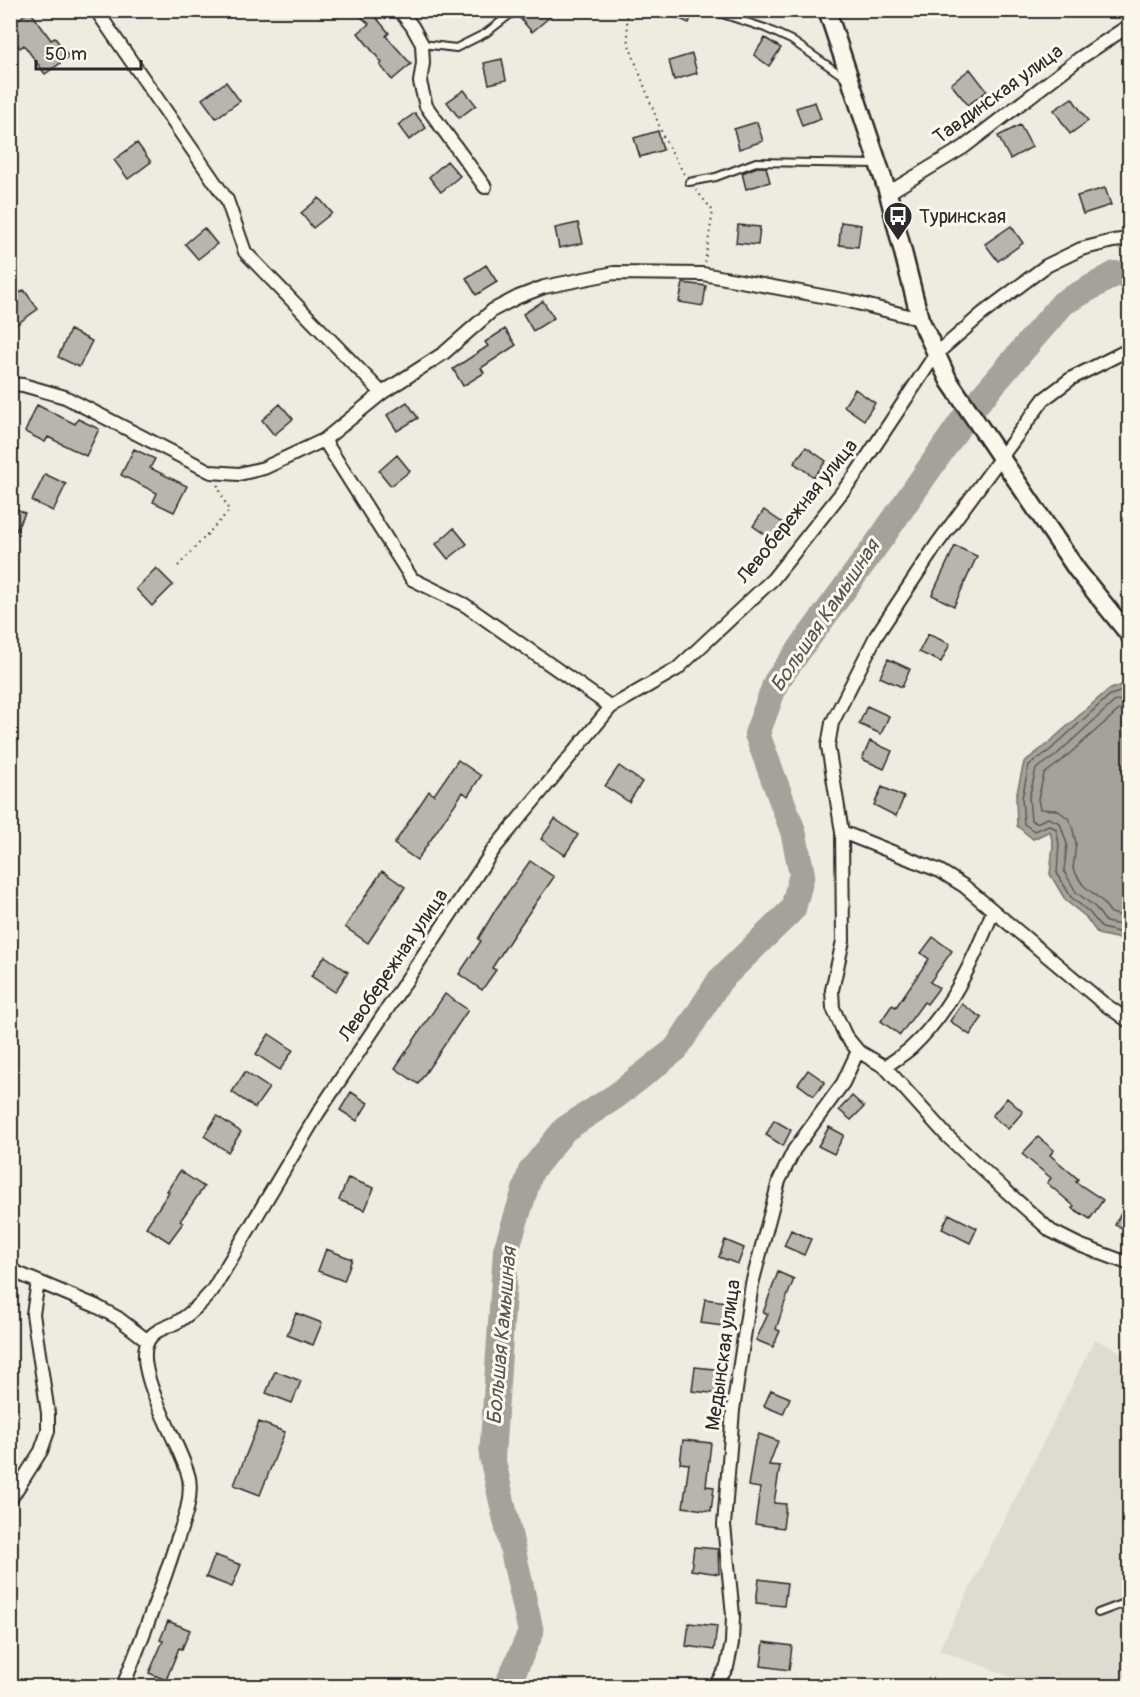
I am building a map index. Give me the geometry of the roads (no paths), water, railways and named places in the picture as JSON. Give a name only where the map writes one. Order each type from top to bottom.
[{"type":"street","points":[[96,10],[227,200],[244,252],[382,393]]},
{"type":"street","points":[[399,10],[412,26],[422,44],[423,63],[420,82],[426,106],[484,187]]},
{"type":"street","points":[[828,10],[888,192],[920,319],[935,355],[949,381],[1077,570],[1130,636]]},
{"type":"street","name":"Тавдинская улица","points":[[888,192],[964,147],[1080,58],[1130,25]]},
{"type":"street","name":"Левобережная улица","points":[[148,1341],[154,1334],[180,1321],[195,1310],[212,1291],[318,1113],[494,849],[612,707],[677,669],[773,579],[854,477],[935,355],[982,314],[1046,266],[1081,249],[1130,239]]},
{"type":"street","points":[[10,384],[65,397],[211,472],[239,474],[264,468],[324,440],[382,393],[444,353],[493,310],[544,287],[614,273],[703,274],[849,301],[920,319]]},
{"type":"street","points":[[1130,350],[1072,378],[1044,399],[937,544],[876,636],[832,723],[828,746],[842,832],[843,941],[832,990],[833,1008],[845,1035],[858,1051],[885,1067],[947,1136],[1051,1231],[1079,1245],[1130,1264]]},
{"type":"street","points":[[324,440],[412,579],[465,605],[612,707]]},
{"type":"street","points":[[842,832],[940,871],[964,886],[1103,1003],[1130,1022]]},
{"type":"street","points":[[885,1067],[911,1048],[938,1018],[975,957],[993,911]]},
{"type":"street","name":"Медынская улица","points":[[715,1686],[727,1666],[732,1643],[733,1615],[724,1525],[733,1410],[752,1284],[779,1181],[794,1150],[843,1083],[858,1051]]},
{"type":"street","points":[[10,1270],[118,1317],[148,1341],[144,1354],[146,1366],[189,1480],[190,1498],[165,1575],[123,1686]]},
{"type":"street","points":[[10,1500],[41,1451],[48,1431],[48,1413],[33,1314],[38,1282]]},
{"type":"lane","points":[[422,44],[456,48],[486,33],[516,10]]},
{"type":"lane","points":[[716,12],[765,28],[791,40],[850,81]]},
{"type":"lane","points":[[689,182],[716,177],[756,162],[878,164]]},
{"type":"lane","points":[[1098,1613],[1130,1601]]},
{"type":"water","points":[[1130,684],[1129,941],[1098,934],[1085,916],[1066,901],[1050,874],[1053,845],[1050,831],[1033,839],[1017,826],[1016,797],[1024,762],[1108,690]]},
{"type":"waterway","name":"Большая Камышная","points":[[507,1686],[531,1632],[492,1457],[506,1250],[531,1171],[565,1129],[616,1096],[676,1049],[720,980],[793,909],[802,874],[793,831],[757,734],[776,682],[882,537],[965,417],[1063,303],[1115,274],[1130,275]]},
{"type":"place","name":"Туринская","points":[[898,242]]}]
